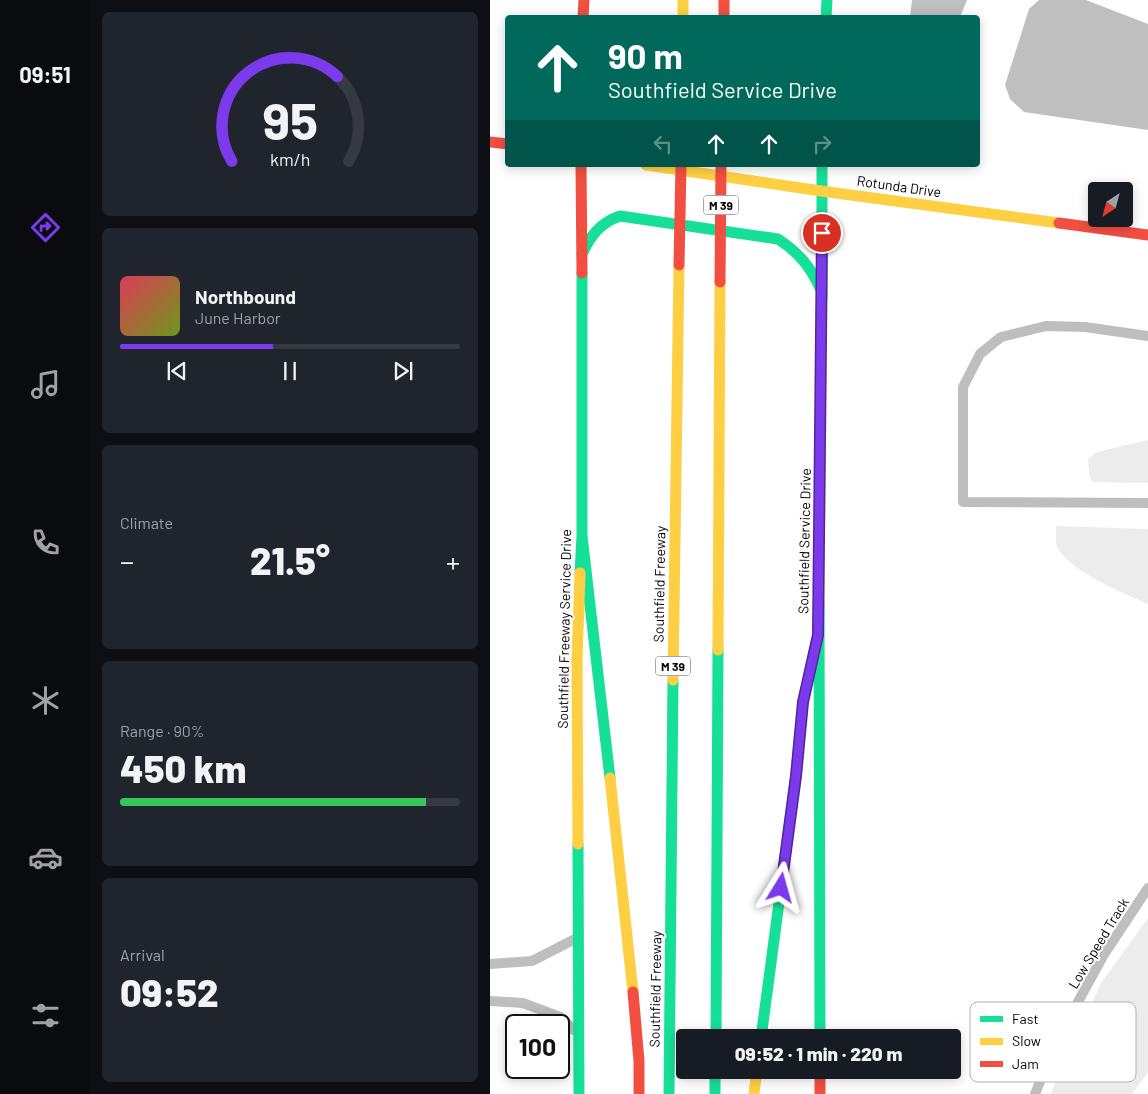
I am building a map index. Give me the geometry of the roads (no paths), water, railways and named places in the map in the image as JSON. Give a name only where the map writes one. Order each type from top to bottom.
[{"type":"main road","points":[[583,15],[584,0]]},
{"type":"main road","points":[[683,0],[683,15]]},
{"type":"main road","points":[[724,0],[724,15]]},
{"type":"main road","points":[[826,15],[827,0]]},
{"type":"main road","points":[[490,142],[505,144]]},
{"type":"main road","name":"Southfield Freeway Service Drive","points":[[579,1094],[577,660],[582,536],[580,167]]},
{"type":"main road","name":"Rotunda Drive","points":[[659,167],[1148,235]]},
{"type":"main road","name":"Southfield Freeway","points":[[670,1094],[674,582],[681,167]]},
{"type":"main road","name":"M 39","points":[[716,1029],[721,167]]},
{"type":"main road","name":"Southfield Service Drive","points":[[820,1029],[818,635],[822,167]]},
{"type":"main road","points":[[582,254],[589,237],[597,227],[606,220],[620,216],[778,239],[796,250],[811,267],[821,290]]},
{"type":"main road","points":[[582,536],[629,946],[639,1061],[639,1094]]},
{"type":"main road","points":[[762,1029],[796,776],[803,702],[818,635]]},
{"type":"main road","points":[[715,1094],[716,1079]]},
{"type":"main road","points":[[754,1094],[756,1079]]},
{"type":"main road","points":[[820,1079],[820,1094]]},
{"type":"lane","points":[[1148,336],[1086,327],[1046,326],[1002,337],[980,354],[963,387],[963,502],[1148,503]]},
{"type":"lane","name":"Low Speed Track","points":[[1078,1002],[1103,956],[1148,888]]},
{"type":"lane","points":[[490,964],[532,961],[578,937]]},
{"type":"lane","points":[[490,1001],[524,1003],[560,1018],[578,1035]]},
{"type":"lane","name":"Low Speed Track","points":[[1034,1094],[1039,1082]]}]
